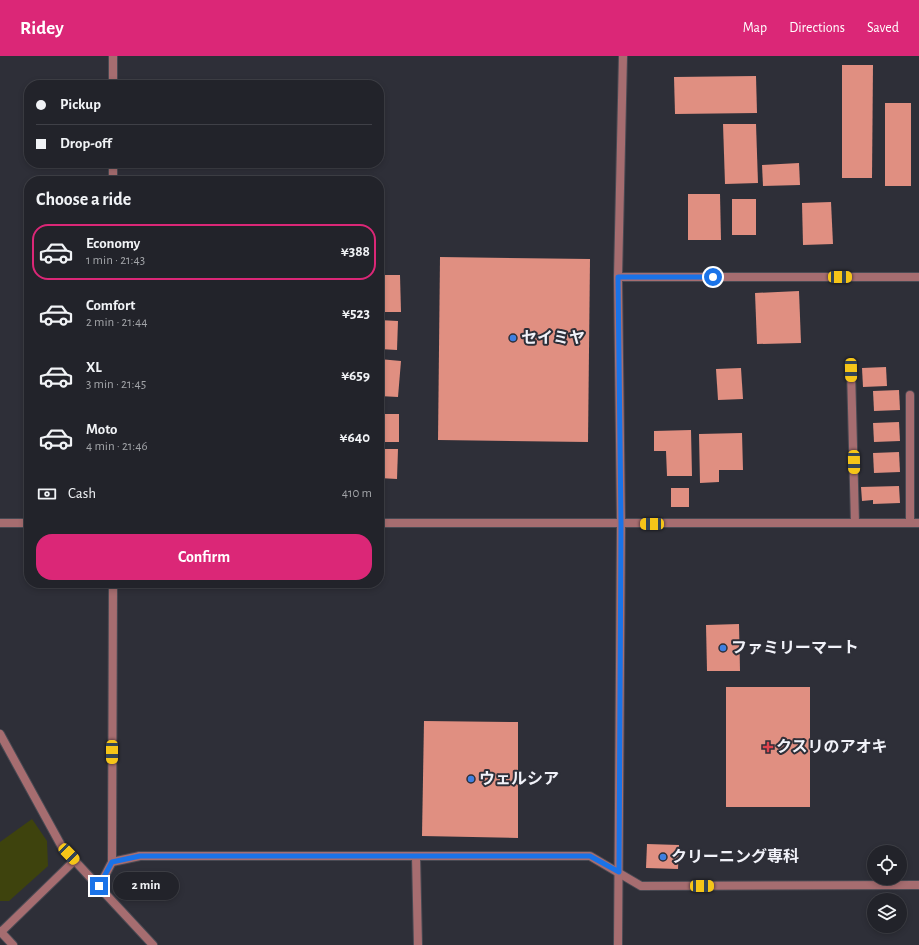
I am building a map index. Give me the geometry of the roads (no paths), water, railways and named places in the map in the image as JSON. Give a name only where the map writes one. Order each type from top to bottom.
[{"type":"street","points":[[113,56],[113,80]]},
{"type":"street","points":[[618,945],[621,524],[618,277],[622,56]]},
{"type":"street","points":[[618,277],[919,277]]},
{"type":"street","points":[[851,370],[855,523]]},
{"type":"street","points":[[910,395],[910,523]]},
{"type":"street","points":[[0,523],[24,523]]},
{"type":"street","points":[[384,523],[919,523]]},
{"type":"street","points":[[99,886],[112,862],[114,588]]},
{"type":"street","points":[[0,734],[62,847],[153,945]]},
{"type":"street","points":[[112,862],[140,856],[590,856],[641,886],[919,885]]},
{"type":"street","points":[[416,856],[418,945]]},
{"type":"street","points":[[13,945],[1,932],[75,860]]},
{"type":"place","name":"セイミヤ","points":[[513,338]]},
{"type":"place","name":"ファミリーマート","points":[[723,648]]},
{"type":"place","name":"クスリのアオキ","points":[[768,747]]},
{"type":"place","name":"ウェルシア","points":[[471,779]]},
{"type":"place","name":"クリーニング専科","points":[[663,857]]}]
